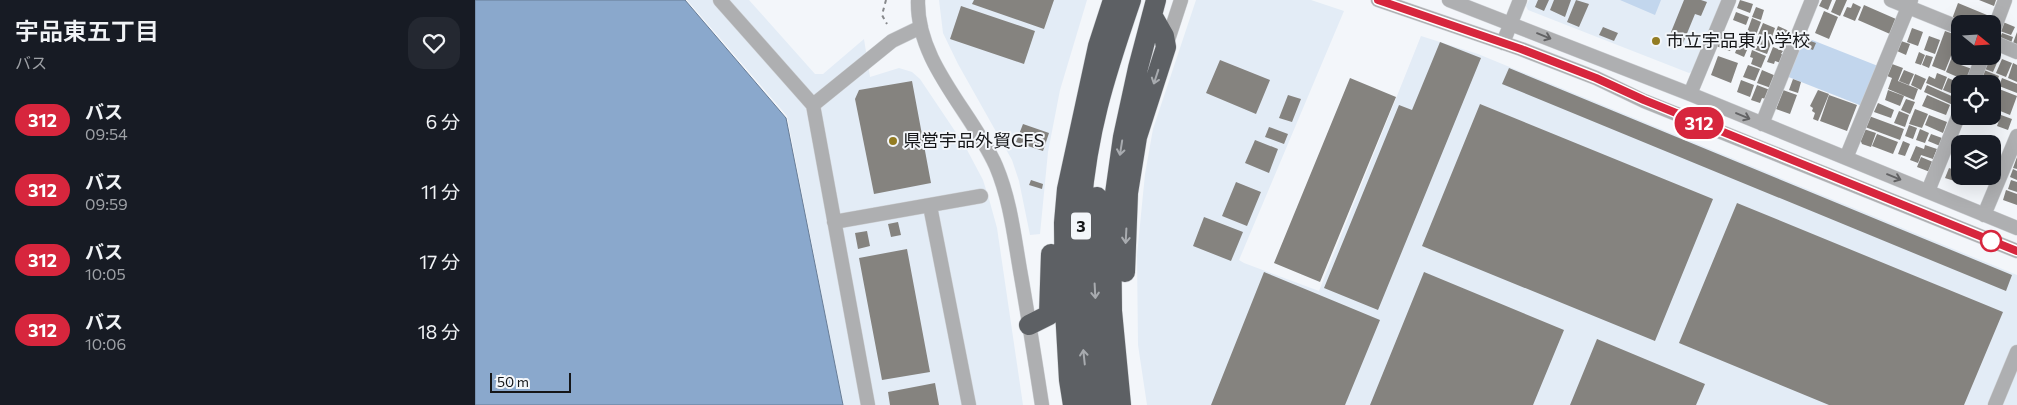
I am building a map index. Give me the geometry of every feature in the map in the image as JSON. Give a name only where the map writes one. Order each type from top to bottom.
[{"type":"highway","points":[[1073,405],[1069,380],[1065,310],[1067,189],[1098,46],[1113,0]]},
{"type":"highway","points":[[1029,325],[1049,315],[1053,211],[1071,107],[1094,16],[1113,0]]},
{"type":"highway","name":"3","points":[[1091,405],[1079,309],[1079,254],[1082,210],[1088,159],[1098,108],[1131,0]]},
{"type":"highway","points":[[1133,405],[1127,370],[1123,318],[1129,193],[1137,137],[1165,47],[1164,36],[1154,8]]},
{"type":"highway","points":[[1121,405],[1112,311],[1111,222],[1117,176],[1132,94],[1154,8]]},
{"type":"highway","name":"3","points":[[1106,405],[1098,344],[1094,280],[1095,216],[1100,157],[1114,51]]},
{"type":"street","points":[[720,0],[813,105],[868,405]]},
{"type":"street","points":[[918,0],[918,12],[923,38],[935,63],[995,166],[1004,192],[1013,229],[1042,405]]},
{"type":"street","points":[[1165,47],[1181,0]]},
{"type":"street","points":[[1378,0],[1503,43],[1596,78],[1644,100],[2017,252]]},
{"type":"street","points":[[1449,0],[1690,94],[2017,228]]},
{"type":"street","points":[[1503,43],[1520,0]]},
{"type":"street","points":[[1690,94],[1729,0]]},
{"type":"street","points":[[1762,124],[1812,0]]},
{"type":"street","points":[[1891,0],[1909,3],[1951,24]]},
{"type":"street","points":[[1999,15],[2005,0]]},
{"type":"street","points":[[1846,158],[1909,3]]},
{"type":"street","points":[[813,105],[892,41],[921,27]]},
{"type":"street","points":[[2001,45],[2017,52]]},
{"type":"street","points":[[1928,191],[1955,125]]},
{"type":"street","points":[[1984,215],[2017,136]]},
{"type":"street","points":[[834,222],[981,196]]},
{"type":"street","points":[[930,206],[969,405]]},
{"type":"street","points":[[1995,405],[2017,352]]},
{"type":"path","points":[[886,0],[882,15],[887,24]]},
{"type":"shaded area","points":[[475,0],[685,0],[786,118],[843,405],[475,405]]},
{"type":"shaded area","points":[[687,0],[749,0],[815,74],[823,74],[864,39],[870,77],[899,68],[912,72],[920,79],[965,146],[983,180],[997,228],[1023,405],[843,405],[787,116]]},
{"type":"shaded area","points":[[939,0],[1087,0],[1060,90],[1048,152],[1040,234],[1030,235],[1019,181],[1012,160],[958,64],[943,33]]},
{"type":"shaded area","points":[[1196,0],[1311,0],[1344,11],[1239,260],[1244,263],[1319,291],[1421,36],[1478,54],[2017,275],[2017,405],[1147,405],[1138,345],[1137,255],[1145,174],[1153,129]]},
{"type":"shaded area","name":"市立宇品東小学校","points":[[1529,0],[1722,0],[1692,72],[1689,73],[1528,10],[1526,6]]},
{"type":"shaded area","points":[[1620,0],[1661,0],[1655,15]]},
{"type":"shaded area","points":[[1802,36],[1878,66],[1862,106],[1786,76]]},
{"type":"building","points":[[974,0],[1054,0],[1044,29],[972,4]]},
{"type":"building","points":[[1538,0],[1549,0],[1544,11],[1535,7]]},
{"type":"building","points":[[1554,0],[1571,0],[1565,17],[1550,10]]},
{"type":"building","points":[[1576,0],[1589,4],[1579,27],[1567,22]]},
{"type":"building","points":[[1684,0],[1707,2],[1701,16],[1695,14],[1681,48],[1667,42]]},
{"type":"building","points":[[1740,0],[1753,4],[1750,13],[1737,8]]},
{"type":"building","points":[[1822,0],[1832,0],[1828,10],[1819,6]]},
{"type":"building","points":[[1836,0],[1847,0],[1840,16],[1831,12]]},
{"type":"building","points":[[1979,0],[1996,0],[1994,6]]},
{"type":"building","points":[[1853,3],[1861,7],[1855,21],[1843,16],[1847,7],[1851,8]]},
{"type":"building","points":[[1958,3],[1987,15],[1954,15]]},
{"type":"building","points":[[1864,5],[1896,19],[1890,34],[1858,20]]},
{"type":"building","points":[[961,6],[1035,31],[1024,64],[950,39]]},
{"type":"building","points":[[1756,7],[1764,10],[1761,20],[1752,17]]},
{"type":"building","points":[[1824,11],[1838,17],[1829,39],[1815,33]]},
{"type":"building","points":[[1736,12],[1749,17],[1746,25],[1733,20]]},
{"type":"building","points":[[1752,18],[1761,22],[1756,35],[1747,32]]},
{"type":"building","points":[[2003,22],[2015,27],[2011,35],[2001,31]]},
{"type":"building","points":[[1763,23],[1775,28],[1771,40],[1758,35]]},
{"type":"building","points":[[1778,26],[1791,32],[1786,45],[1773,40]]},
{"type":"building","points":[[1603,27],[1618,33],[1614,41],[1599,35]]},
{"type":"building","points":[[1912,28],[1923,32],[1918,46],[1907,42]]},
{"type":"building","points":[[1945,31],[1951,33],[1951,56],[1945,71],[1932,66]]},
{"type":"building","points":[[1743,32],[1753,36],[1744,57],[1735,53]]},
{"type":"building","points":[[2017,32],[2017,45],[2013,43]]},
{"type":"building","points":[[1721,33],[1735,38],[1730,51],[1716,46]]},
{"type":"building","points":[[2002,33],[2013,37],[2011,43],[2001,38]]},
{"type":"building","points":[[1758,36],[1772,41],[1767,54],[1753,49]]},
{"type":"building","points":[[1929,36],[1940,40],[1935,54],[1924,50]]},
{"type":"building","points":[[1805,39],[1816,43],[1813,50],[1802,46]]},
{"type":"building","points":[[1901,41],[1910,44],[1906,55],[1897,51]]},
{"type":"building","points":[[1440,42],[1481,58],[1378,310],[1324,288],[1399,105],[1412,110]]},
{"type":"building","points":[[1773,47],[1783,51],[1781,54],[1784,55],[1781,63],[1775,61],[1774,64],[1767,62]]},
{"type":"building","points":[[1752,50],[1766,56],[1761,68],[1751,64],[1753,58],[1750,57]]},
{"type":"building","points":[[1919,52],[1925,55],[1921,65],[1915,63]]},
{"type":"building","points":[[1926,55],[1933,57],[1929,68],[1922,65]]},
{"type":"building","points":[[1718,56],[1738,63],[1731,83],[1711,75]]},
{"type":"building","points":[[2002,59],[2012,63],[2006,77],[1996,73]]},
{"type":"building","points":[[1220,60],[1270,80],[1256,114],[1206,93]]},
{"type":"building","points":[[1951,60],[1951,65],[1961,65],[1972,69],[1970,75],[1953,75],[1946,72]]},
{"type":"building","points":[[2013,63],[2017,65],[2017,82],[2008,78]]},
{"type":"building","points":[[1892,64],[1903,68],[1898,81],[1918,89],[1914,100],[1888,89],[1892,78],[1887,76]]},
{"type":"building","points":[[1748,65],[1760,69],[1755,81],[1743,77]]},
{"type":"building","points":[[1987,65],[1996,65],[1993,72],[1985,69]]},
{"type":"building","points":[[1509,68],[2012,275],[2006,291],[1502,84]]},
{"type":"building","points":[[1762,70],[1776,76],[1771,88],[1757,83]]},
{"type":"building","points":[[1904,70],[1914,74],[1909,85],[1899,81]]},
{"type":"building","points":[[1984,70],[1996,75],[1982,75]]},
{"type":"building","points":[[1937,73],[1947,77],[1942,90],[1926,83],[1929,76],[1935,79]]},
{"type":"building","points":[[1915,74],[1926,79],[1921,90],[1911,85]]},
{"type":"building","points":[[1350,78],[1396,97],[1320,282],[1274,263]]},
{"type":"building","points":[[1948,78],[1951,79],[1951,93],[1943,90]]},
{"type":"building","points":[[2002,78],[2017,84],[2017,93],[2001,87]]},
{"type":"building","points":[[1793,79],[1801,82],[1798,93],[1789,90]]},
{"type":"building","points":[[1741,80],[1754,85],[1750,97],[1737,92]]},
{"type":"building","name":"県営宇品外貿CFS","points":[[912,81],[931,183],[874,194],[855,99],[859,90]]},
{"type":"building","points":[[1757,85],[1770,90],[1766,99],[1762,98],[1760,103],[1751,100]]},
{"type":"building","points":[[1927,85],[1951,96],[1951,104],[1924,92]]},
{"type":"building","points":[[1783,90],[1797,95],[1790,114],[1776,109]]},
{"type":"building","points":[[1818,90],[1829,94],[1818,121],[1813,119],[1815,113],[1810,106]]},
{"type":"building","points":[[1888,90],[1904,96],[1900,106],[1885,100]]},
{"type":"building","points":[[2001,90],[2017,96],[2010,115],[2001,111]]},
{"type":"building","points":[[1288,95],[1301,99],[1292,122],[1279,118]]},
{"type":"building","points":[[1829,95],[1857,105],[1847,131],[1820,121]]},
{"type":"building","points":[[1927,95],[1950,105],[1946,115],[1922,106]]},
{"type":"building","points":[[1906,99],[1915,102],[1910,114],[1901,110]]},
{"type":"building","points":[[1878,103],[1894,110],[1891,118],[1874,112]]},
{"type":"building","points":[[1480,104],[1713,199],[1655,341],[1422,246]]},
{"type":"building","points":[[1915,109],[1928,114],[1922,128],[1909,124]]},
{"type":"building","points":[[1899,111],[1909,115],[1905,127],[1894,123]]},
{"type":"building","points":[[1929,115],[1947,122],[1943,133],[1925,125]]},
{"type":"building","points":[[2001,115],[2012,119],[2008,130],[1997,126],[2001,125]]},
{"type":"building","points":[[1869,116],[1904,129],[1900,140],[1865,127]]},
{"type":"building","points":[[1023,124],[1049,133],[1043,151],[1016,142]]},
{"type":"building","points":[[1909,125],[1917,128],[1913,139],[1905,136]]},
{"type":"building","points":[[1269,127],[1288,134],[1284,144],[1265,137]]},
{"type":"building","points":[[1864,129],[1876,133],[1871,147],[1862,144],[1860,139]]},
{"type":"building","points":[[1920,129],[1929,133],[1925,143],[1916,140]]},
{"type":"building","points":[[1877,134],[1898,142],[1893,154],[1872,146]]},
{"type":"building","points":[[1931,134],[1942,138],[1940,146],[1928,141]]},
{"type":"building","points":[[1255,140],[1278,149],[1269,173],[1245,163]]},
{"type":"building","points":[[1903,141],[1910,144],[1905,156],[1898,154]]},
{"type":"building","points":[[1925,145],[1937,149],[1933,159],[1921,155],[1918,163],[1910,160],[1916,146],[1924,149]]},
{"type":"building","points":[[1921,157],[1933,162],[1930,172],[1917,167]]},
{"type":"building","points":[[2017,157],[2017,169],[2013,168]]},
{"type":"building","points":[[1949,168],[1951,169],[1951,180],[1945,178]]},
{"type":"building","points":[[2013,169],[2017,171],[2017,180],[2010,177]]},
{"type":"building","points":[[1031,180],[1043,184],[1042,189],[1029,185]]},
{"type":"building","points":[[2011,180],[2017,182],[2017,192],[2008,189]]},
{"type":"building","points":[[1236,182],[1261,192],[1247,226],[1222,216]]},
{"type":"building","points":[[2006,190],[2017,194],[2017,205],[2003,200]]},
{"type":"building","points":[[1737,203],[2003,312],[1964,405],[1829,405],[1679,343]]},
{"type":"building","points":[[1204,217],[1243,232],[1231,261],[1193,246]]},
{"type":"building","points":[[898,222],[901,235],[891,237],[888,224]]},
{"type":"building","points":[[867,231],[870,246],[858,249],[855,233]]},
{"type":"building","points":[[907,249],[930,372],[882,380],[859,258]]},
{"type":"building","points":[[1264,272],[1380,320],[1345,405],[1211,405]]},
{"type":"building","points":[[1424,272],[1564,330],[1533,405],[1370,405]]},
{"type":"building","points":[[1597,339],[1705,384],[1696,405],[1570,405]]},
{"type":"building","points":[[935,383],[939,405],[890,405],[888,392]]},
{"type":"bus line","name":"312","points":[[1378,0],[1521,49],[1596,78],[1644,100],[2017,251]]},
{"type":"place","name":"市立宇品東小学校","points":[[1656,41]]},
{"type":"place","name":"県営宇品外貿CFS","points":[[893,141]]}]
